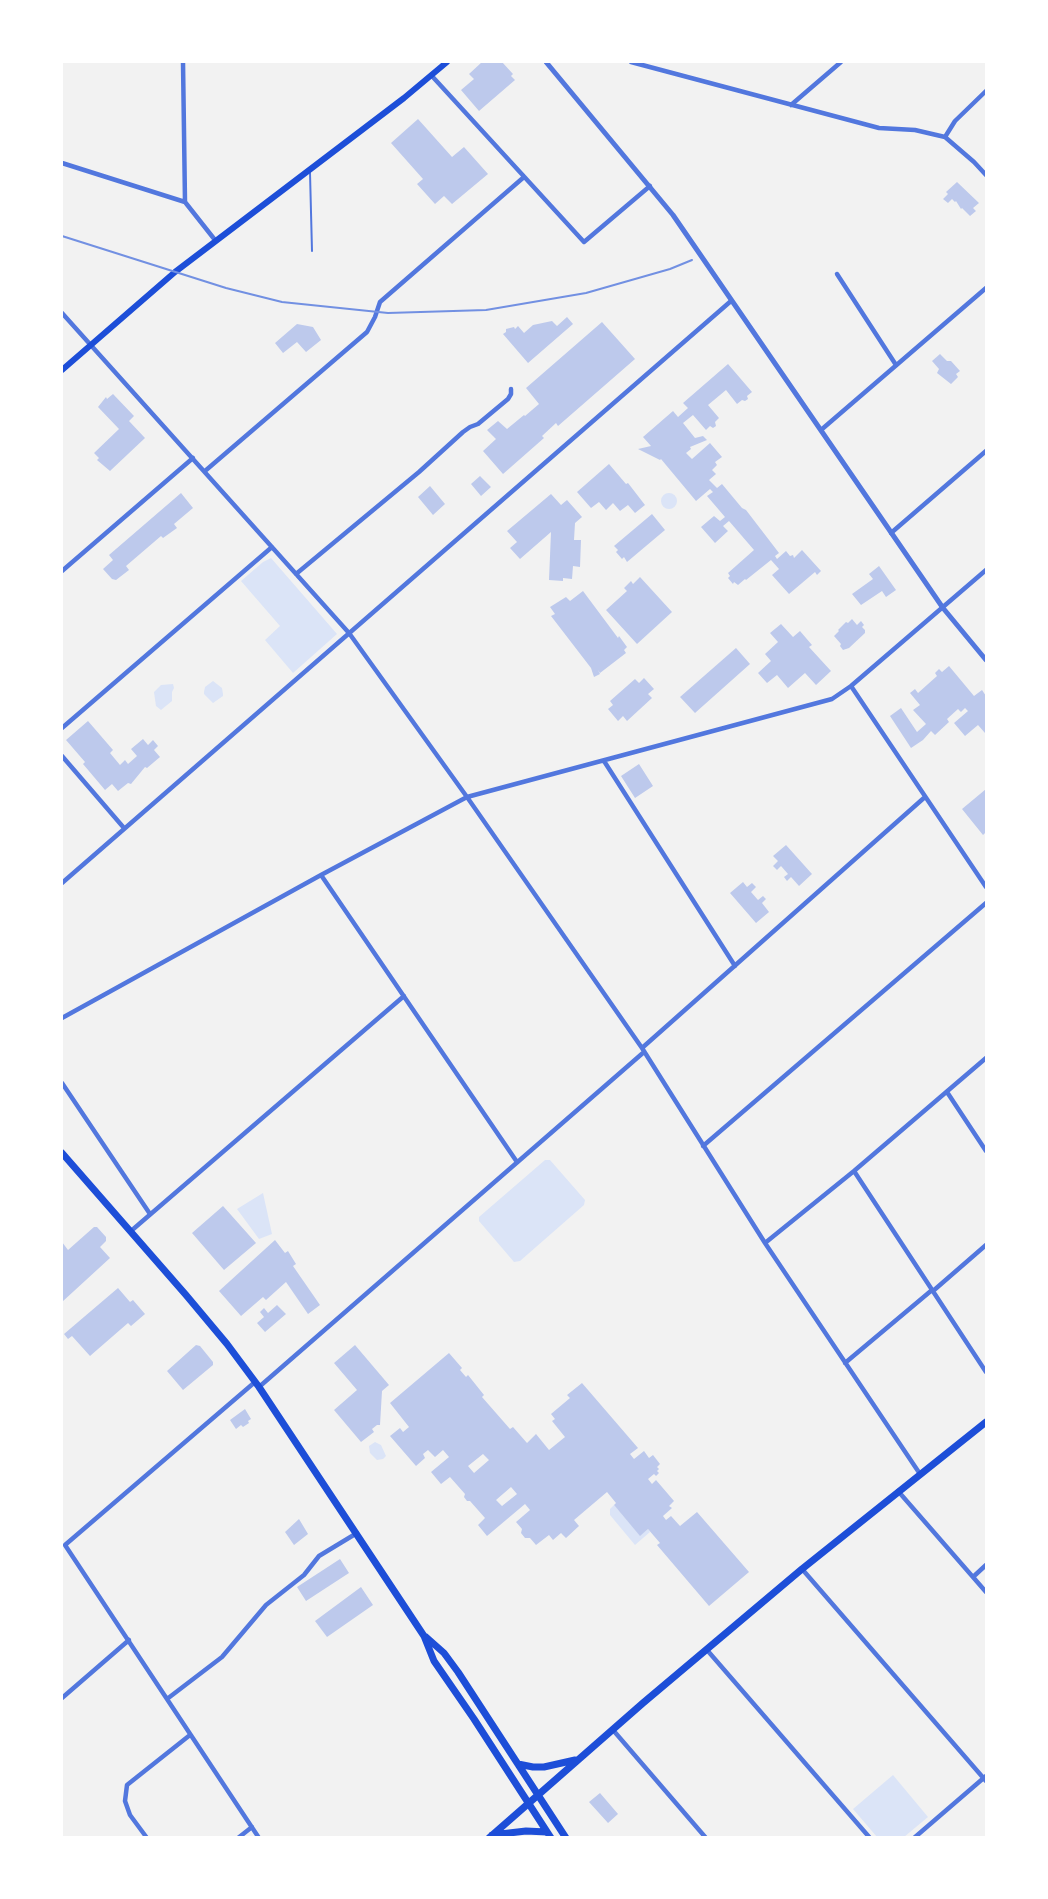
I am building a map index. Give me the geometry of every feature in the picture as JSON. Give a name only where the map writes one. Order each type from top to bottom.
[{"type":"main road","points":[[62,370],[215,240],[447,62]]},
{"type":"main road","points":[[62,1153],[220,1335],[257,1385],[424,1636],[434,1661],[549,1835]]},
{"type":"main road","points":[[490,1836],[802,1569],[987,1422]]},
{"type":"main road","points":[[424,1636],[444,1653],[458,1672],[566,1838]]},
{"type":"main road","points":[[518,1764],[544,1767],[578,1760]]},
{"type":"main road","points":[[490,1836],[526,1831],[549,1835]]},
{"type":"street","points":[[183,62],[185,202]]},
{"type":"street","points":[[549,62],[673,215],[943,608],[987,660]]},
{"type":"street","points":[[631,62],[647,63],[791,106],[879,128],[915,130],[945,137],[987,175]]},
{"type":"street","points":[[791,106],[841,62]]},
{"type":"street","points":[[431,75],[584,242],[650,186]]},
{"type":"street","points":[[945,137],[955,120],[987,91]]},
{"type":"street","points":[[62,163],[185,202],[215,240]]},
{"type":"street","points":[[205,471],[367,332],[380,302],[524,177]]},
{"type":"street","points":[[837,274],[896,365]]},
{"type":"street","points":[[821,430],[987,288]]},
{"type":"street","points":[[62,883],[731,301]]},
{"type":"street","points":[[62,313],[349,633],[468,797],[643,1050],[765,1243],[920,1474]]},
{"type":"street","points":[[296,574],[463,432],[478,424],[508,399],[511,389]]},
{"type":"street","points":[[891,533],[987,451]]},
{"type":"street","points":[[62,571],[193,458]]},
{"type":"street","points":[[62,728],[272,547]]},
{"type":"street","points":[[62,1018],[468,797],[831,699],[851,686],[987,570]]},
{"type":"street","points":[[851,686],[987,887]]},
{"type":"street","points":[[62,756],[124,828]]},
{"type":"street","points":[[604,761],[735,966]]},
{"type":"street","points":[[259,1838],[65,1545],[257,1385],[517,1162],[925,797]]},
{"type":"street","points":[[321,875],[517,1162]]},
{"type":"street","points":[[703,1146],[987,903]]},
{"type":"street","points":[[131,1231],[404,996]]},
{"type":"street","points":[[765,1243],[987,1058]]},
{"type":"street","points":[[62,1083],[150,1214]]},
{"type":"street","points":[[947,1092],[987,1151]]},
{"type":"street","points":[[854,1171],[987,1372]]},
{"type":"street","points":[[845,1363],[987,1245]]},
{"type":"street","points":[[898,1491],[987,1592]]},
{"type":"street","points":[[167,1699],[222,1657],[266,1605],[304,1575],[319,1556],[357,1533]]},
{"type":"street","points":[[973,1576],[987,1565]]},
{"type":"street","points":[[802,1569],[986,1778],[914,1838]]},
{"type":"street","points":[[62,1698],[129,1640]]},
{"type":"street","points":[[707,1650],[870,1838]]},
{"type":"street","points":[[613,1730],[706,1838]]},
{"type":"street","points":[[147,1838],[130,1815],[125,1801],[128,1785],[190,1735]]},
{"type":"street","points":[[238,1838],[252,1827]]},
{"type":"lane","points":[[310,169],[312,251]]},
{"type":"shaded area","points":[[666,493],[672,493],[677,501],[675,507],[666,509],[661,504],[661,498]]},
{"type":"shaded area","points":[[271,558],[337,634],[293,673],[265,640],[280,626],[241,581]]},
{"type":"shaded area","points":[[213,681],[222,688],[223,696],[213,703],[204,692],[205,687]]},
{"type":"shaded area","points":[[173,684],[172,701],[161,710],[156,706],[154,692],[161,685]]},
{"type":"shaded area","points":[[545,1160],[550,1160],[585,1200],[584,1205],[520,1261],[514,1262],[479,1221],[479,1217]]},
{"type":"shaded area","points":[[263,1193],[272,1234],[259,1239],[237,1209]]},
{"type":"shaded area","points":[[375,1442],[381,1445],[386,1456],[383,1459],[377,1460],[370,1453],[369,1446]]},
{"type":"shaded area","points":[[614,1505],[640,1535],[648,1529],[650,1532],[635,1545],[610,1515],[610,1509]]},
{"type":"shaded area","points":[[893,1775],[928,1817],[904,1837],[877,1837],[853,1809]]},
{"type":"building","points":[[482,62],[502,62],[513,74],[511,76],[515,80],[479,111],[461,90],[474,79],[469,74]]},
{"type":"building","points":[[418,119],[452,157],[464,147],[488,174],[452,204],[444,196],[435,204],[417,184],[423,179],[391,143]]},
{"type":"building","points":[[957,182],[979,203],[973,208],[976,211],[970,216],[961,209],[956,201],[952,199],[948,203],[943,199],[948,194],[946,192]]},
{"type":"building","points":[[567,317],[573,324],[528,363],[503,334],[506,329],[514,327],[515,329],[518,326],[524,333],[533,325],[552,321],[557,326]]},
{"type":"building","points":[[602,322],[635,359],[558,426],[556,423],[542,436],[544,438],[503,474],[483,451],[496,439],[487,430],[498,421],[507,429],[539,404],[526,388]]},
{"type":"building","points":[[297,324],[313,327],[321,340],[306,352],[297,342],[283,353],[275,343]]},
{"type":"building","points":[[940,354],[960,371],[951,384],[937,373],[939,369],[932,361]]},
{"type":"building","points":[[728,364],[752,392],[747,396],[748,399],[737,404],[726,390],[708,405],[719,418],[713,428],[710,426],[706,430],[693,415],[683,423],[695,438],[703,436],[707,440],[690,447],[691,449],[686,453],[692,459],[710,443],[722,457],[715,462],[717,465],[712,470],[716,474],[709,480],[717,488],[722,484],[746,510],[779,553],[775,556],[777,559],[786,551],[794,558],[802,550],[821,571],[817,575],[815,572],[789,594],[772,575],[779,569],[771,560],[746,580],[738,585],[734,582],[733,584],[728,578],[730,576],[728,573],[754,550],[729,521],[723,526],[728,531],[715,543],[701,527],[714,516],[720,521],[725,517],[707,496],[713,492],[710,489],[696,501],[661,459],[638,449],[651,446],[643,437],[673,411],[678,417],[688,408],[683,403]]},
{"type":"building","points":[[113,394],[134,416],[129,421],[145,438],[110,471],[97,460],[99,458],[94,453],[119,429],[98,407],[106,397],[107,399]]},
{"type":"building","points":[[609,464],[645,505],[635,513],[628,505],[620,511],[613,503],[606,510],[599,502],[591,508],[577,492]]},
{"type":"building","points":[[480,476],[491,487],[481,496],[471,484]]},
{"type":"building","points":[[430,486],[445,504],[433,515],[418,497]]},
{"type":"building","points":[[181,493],[193,508],[174,524],[177,528],[163,538],[161,536],[126,566],[129,570],[116,580],[112,579],[103,569],[113,560],[109,555]]},
{"type":"building","points":[[551,494],[561,505],[567,500],[582,517],[575,523],[574,540],[581,540],[580,567],[573,566],[572,579],[563,578],[563,581],[549,580],[551,532],[520,559],[510,548],[517,542],[507,531]]},
{"type":"building","points":[[652,514],[665,530],[627,562],[616,552],[618,550],[614,546]]},
{"type":"building","points":[[879,566],[896,590],[886,597],[882,591],[861,605],[852,594],[873,579],[869,574]]},
{"type":"building","points":[[640,577],[672,612],[637,644],[606,610],[627,591],[624,588],[631,581],[633,584]]},
{"type":"building","points":[[583,591],[627,647],[624,650],[626,653],[600,673],[598,670],[600,674],[594,677],[591,668],[551,616],[555,614],[550,607],[566,597],[570,601]]},
{"type":"building","points":[[852,619],[857,625],[861,621],[865,633],[849,648],[843,650],[834,636],[846,622]]},
{"type":"building","points":[[781,624],[793,637],[800,631],[812,645],[809,647],[831,671],[816,685],[805,673],[788,688],[777,675],[767,683],[758,673],[771,661],[765,654],[778,642],[770,633]]},
{"type":"building","points":[[736,648],[750,664],[695,713],[680,697]]},
{"type":"building","points":[[949,666],[974,696],[982,690],[986,696],[986,731],[985,733],[978,725],[965,736],[954,723],[968,711],[965,708],[961,712],[958,709],[947,719],[949,722],[935,735],[931,731],[911,748],[890,716],[901,708],[917,732],[926,724],[913,710],[920,705],[910,693],[915,689],[918,693],[937,676],[935,673],[939,669],[942,672]]},
{"type":"building","points":[[644,678],[654,689],[648,694],[652,698],[627,721],[623,716],[618,721],[608,709],[613,705],[610,701],[635,679],[639,683]]},
{"type":"building","points":[[88,721],[113,750],[110,753],[120,765],[125,760],[128,764],[137,756],[131,749],[143,739],[148,745],[153,740],[158,746],[154,750],[160,757],[147,768],[145,767],[131,784],[128,783],[118,791],[112,784],[105,790],[66,740]]},
{"type":"building","points":[[639,764],[653,786],[635,798],[621,776]]},
{"type":"building","points":[[986,789],[986,832],[983,835],[962,809]]},
{"type":"building","points":[[786,845],[812,874],[799,886],[791,877],[787,881],[784,877],[788,874],[781,866],[777,870],[773,866],[778,861],[773,856]]},
{"type":"building","points":[[743,882],[747,887],[752,883],[756,887],[751,892],[758,900],[763,896],[766,899],[762,903],[769,912],[756,923],[730,893]]},
{"type":"building","points":[[223,1206],[256,1243],[224,1270],[192,1233]]},
{"type":"building","points":[[94,1227],[97,1227],[106,1237],[106,1241],[100,1247],[110,1258],[62,1302],[62,1242],[68,1250]]},
{"type":"building","points":[[275,1240],[285,1253],[288,1251],[296,1264],[293,1266],[320,1305],[308,1314],[286,1282],[266,1300],[263,1297],[241,1316],[219,1291]]},
{"type":"building","points":[[118,1288],[145,1314],[131,1326],[128,1323],[90,1356],[72,1336],[68,1339],[64,1334]]},
{"type":"building","points":[[277,1305],[286,1314],[265,1332],[257,1323],[264,1317],[260,1312],[264,1308],[268,1313]]},
{"type":"building","points":[[196,1345],[200,1346],[213,1365],[183,1390],[167,1371]]},
{"type":"building","points":[[355,1345],[389,1385],[382,1391],[380,1425],[372,1429],[374,1432],[361,1442],[334,1410],[357,1390],[334,1363]]},
{"type":"building","points":[[449,1353],[462,1368],[460,1370],[466,1377],[468,1375],[484,1395],[482,1397],[510,1429],[513,1427],[527,1443],[536,1434],[549,1450],[565,1437],[552,1421],[555,1419],[551,1414],[570,1398],[567,1395],[582,1383],[638,1448],[630,1454],[634,1459],[644,1451],[649,1458],[653,1455],[660,1464],[657,1467],[659,1473],[648,1479],[652,1484],[656,1480],[674,1501],[669,1506],[672,1508],[663,1516],[666,1520],[671,1516],[680,1526],[697,1512],[749,1572],[709,1606],[657,1545],[660,1543],[648,1529],[640,1536],[614,1505],[616,1503],[607,1492],[574,1520],[579,1526],[566,1538],[561,1533],[553,1540],[549,1535],[536,1545],[530,1538],[525,1538],[516,1522],[530,1510],[525,1504],[487,1536],[478,1525],[485,1518],[470,1501],[467,1501],[465,1494],[450,1477],[441,1484],[431,1472],[449,1457],[443,1450],[435,1457],[428,1450],[423,1454],[425,1458],[416,1466],[390,1436],[400,1428],[403,1432],[409,1427],[390,1403]],"holes":[[[483,1454],[489,1460],[474,1473],[468,1466]],[[511,1487],[517,1494],[502,1506],[496,1500]]]},
{"type":"building","points":[[245,1409],[251,1419],[243,1427],[241,1425],[236,1429],[230,1420]]},
{"type":"building","points":[[299,1519],[308,1534],[294,1545],[285,1532]]},
{"type":"building","points":[[340,1559],[349,1573],[306,1601],[297,1587]]},
{"type":"building","points":[[361,1587],[373,1605],[327,1637],[315,1621]]},
{"type":"building","points":[[600,1793],[618,1814],[608,1823],[589,1802]]},
{"type":"railway","points":[[62,236],[226,288],[282,302],[388,313],[486,310],[586,293],[670,269],[692,260]]}]
